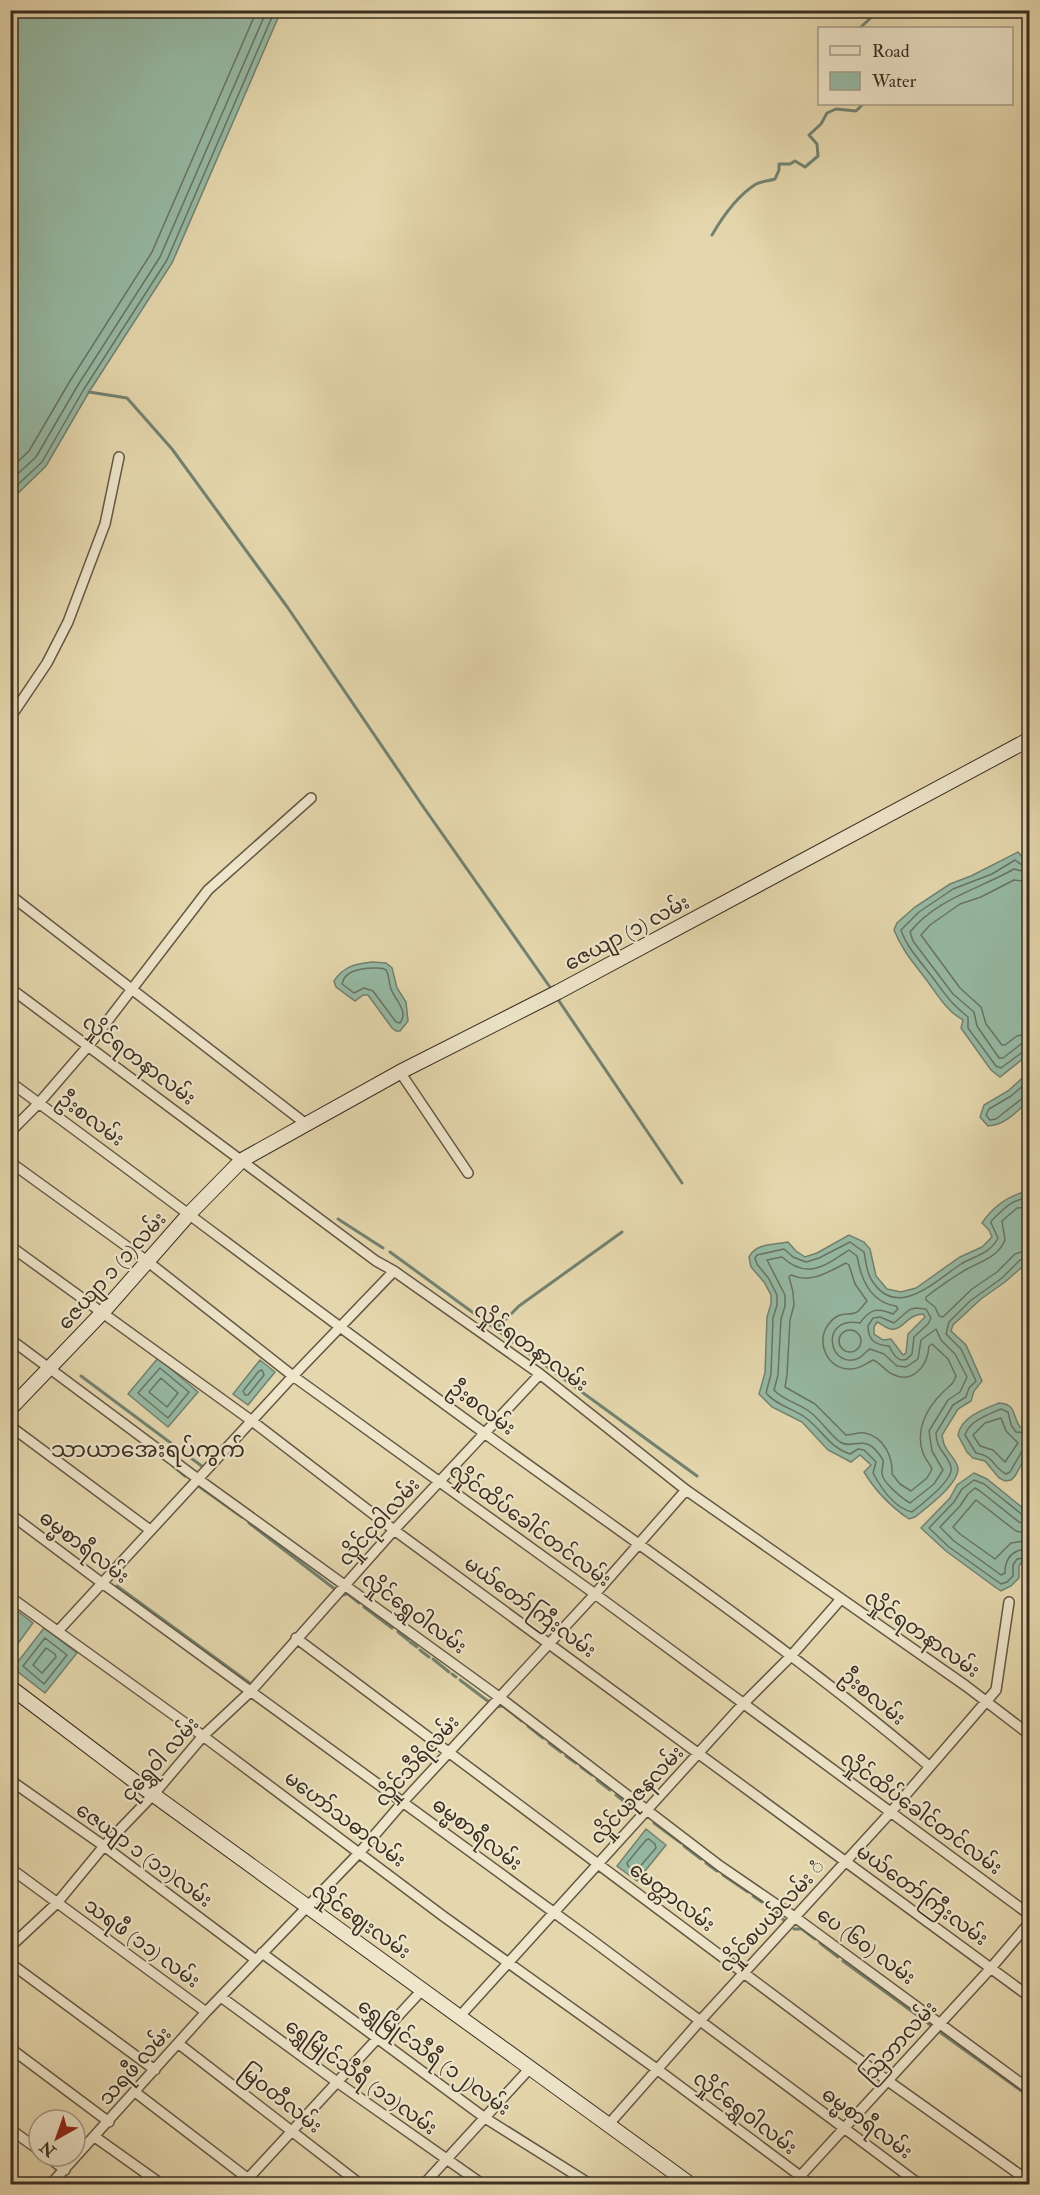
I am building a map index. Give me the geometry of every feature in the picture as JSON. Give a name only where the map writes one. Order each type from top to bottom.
[{"type":"street","points":[[10,718],[47,663],[68,622],[105,524],[119,457]]},
{"type":"street","name":"ဇေယျာ (၁) လမ်း","points":[[242,1160],[400,1072],[551,995],[1029,739]]},
{"type":"street","points":[[10,1132],[39,1103],[89,1045],[208,890],[311,798]]},
{"type":"street","points":[[10,895],[306,1124]]},
{"type":"street","name":"လှိုင်ရတနာလမ်း","points":[[10,988],[376,1261],[394,1270],[540,1374],[686,1490],[966,1686],[1029,1735]]},
{"type":"street","points":[[400,1072],[468,1173]]},
{"type":"street","name":"ဦးစလမ်း","points":[[10,1082],[484,1433],[639,1543],[791,1656],[862,1709],[929,1766]]},
{"type":"street","name":"ဇေယျာ ၁ (၁)လမ်း","points":[[10,1409],[103,1312],[189,1213],[242,1160]]},
{"type":"street","name":"လှိုင်ထိပ်ခေါင်တင်လမ်း","points":[[10,1162],[147,1261],[293,1376],[595,1594],[1029,1915]]},
{"type":"street","name":"မယ်တော်ကြီးလမ်း","points":[[10,1246],[252,1421],[394,1530],[1029,1997]]},
{"type":"street","points":[[58,1631],[394,1270]]},
{"type":"street","name":"လှိုင်ရွှေဝါလမ်း","points":[[10,1339],[342,1590],[647,1810],[720,1866],[796,1918]]},
{"type":"street","name":"လှိုင်ငုဝါလမ်း","points":[[342,1590],[394,1530],[540,1374]]},
{"type":"street","points":[[10,1426],[150,1530]]},
{"type":"street","name":"လှိုင်သီရိလမ်း","points":[[221,1997],[360,1852],[403,1802],[595,1594],[686,1490]]},
{"type":"street","name":"ဓမ္မစာရီလမ်း","points":[[10,1514],[919,2184]]},
{"type":"street","name":"ငုရွှေဝါ လမ်း","points":[[10,1947],[57,1903],[104,1846],[153,1795],[203,1736],[251,1690],[342,1590]]},
{"type":"street","name":"မဟော်သဓာလမ်း","points":[[10,1597],[203,1736],[443,1916],[658,2070]]},
{"type":"street","name":"လှိုင်ယုဇနလမ်း","points":[[460,2016],[841,1599]]},
{"type":"street","name":"လှိုင်စပယ်လမ်း ံ","points":[[609,2124],[890,1813],[996,1690],[1009,1602]]},
{"type":"street","name":"မေတ္တာလမ်း","points":[[296,1638],[888,2081],[1029,2182]]},
{"type":"street","name":"လှိုင်ဈေးလမ်း","points":[[10,1687],[153,1795],[609,2124],[682,2182]]},
{"type":"street","name":"ဇေယျာ ၁ (၁၁)လမ်း","points":[[10,1780],[259,1956]]},
{"type":"street","name":"သရဖီ (၁၁) လမ်း","points":[[10,1868],[206,2012]]},
{"type":"street","name":"ပေ (၆၀) လမ်း","points":[[796,1918],[1029,2090]]},
{"type":"street","name":"သြဘာလမ်း","points":[[793,2184],[991,1968],[1029,1922]]},
{"type":"street","name":"ရွှေမြိုင်သီရီ (၁၂)လမ်း","points":[[259,1956],[485,2118],[590,2184]]},
{"type":"street","points":[[10,1963],[155,2070]]},
{"type":"street","points":[[135,2092],[249,2183],[292,2130],[423,1989]]},
{"type":"street","name":"သရဖီ လမ်း","points":[[51,2184],[221,1997]]},
{"type":"street","name":"ရွှေမြိုင်သီရီ (၁၁)လမ်း","points":[[221,1997],[482,2184]]},
{"type":"street","name":"မြဝတီလမ်း","points":[[179,2044],[360,2184]]},
{"type":"street","points":[[10,2048],[109,2122]]},
{"type":"street","points":[[424,2184],[531,2067]]},
{"type":"street","name":"လှိုင်ရွှေဝါလမ်း","points":[[658,2070],[810,2184]]},
{"type":"street","points":[[10,2128],[27,2141]]},
{"type":"street","points":[[95,2137],[161,2184]]},
{"type":"water","points":[[11,10],[281,11],[172,263],[89,392],[46,466],[11,500]]},
{"type":"water","points":[[1018,852],[1024,859],[1029,860],[1029,1054],[1000,1077],[991,1070],[961,1028],[963,1020],[944,1003],[909,957],[894,930],[897,923],[915,907],[950,884]]},
{"type":"water","points":[[372,962],[386,963],[392,968],[397,988],[406,1002],[408,1021],[400,1031],[392,1028],[368,995],[363,995],[355,1001],[336,987],[334,981],[346,969]]},
{"type":"water","points":[[1029,1072],[1029,1100],[1006,1120],[988,1126],[980,1117],[984,1105],[1008,1091]]},
{"type":"water","points":[[1024,1192],[1029,1194],[1029,1261],[981,1299],[953,1325],[951,1331],[966,1345],[982,1381],[974,1391],[971,1401],[958,1409],[942,1435],[945,1446],[957,1465],[957,1474],[941,1495],[915,1517],[909,1519],[873,1486],[864,1472],[871,1465],[860,1455],[851,1462],[828,1450],[802,1422],[772,1407],[759,1394],[765,1373],[767,1317],[771,1295],[764,1282],[751,1267],[749,1257],[752,1252],[761,1247],[788,1242],[805,1257],[849,1235],[864,1242],[870,1249],[876,1276],[887,1289],[901,1292],[916,1288],[960,1257],[982,1247],[992,1237],[982,1223],[995,1208]],"holes":[[[923,1314],[925,1317],[908,1334],[906,1353],[903,1355],[891,1339],[883,1340],[874,1334],[877,1322],[895,1329],[913,1317]]]},
{"type":"water","points":[[158,1358],[198,1392],[168,1427],[128,1394]]},
{"type":"water","points":[[260,1360],[275,1372],[248,1405],[233,1394]]},
{"type":"water","points":[[999,1403],[1011,1408],[1020,1427],[1029,1427],[1029,1451],[1015,1476],[1005,1481],[999,1478],[985,1461],[973,1458],[958,1435],[968,1419]]},
{"type":"water","points":[[974,1473],[987,1479],[1029,1513],[1029,1563],[1021,1563],[1019,1578],[1011,1586],[1001,1591],[946,1551],[921,1528],[950,1498],[957,1485]]},
{"type":"water","points":[[11,1606],[33,1623],[11,1653]]},
{"type":"water","points":[[44,1628],[77,1653],[45,1693],[13,1668]]},
{"type":"water","points":[[646,1829],[666,1845],[637,1881],[617,1866]]},
{"type":"waterway","points":[[861,27],[879,10]]},
{"type":"waterway","points":[[712,235],[743,194],[756,184],[775,179],[779,164],[790,164],[795,161],[805,167],[818,156],[817,144],[809,135],[821,124],[827,113],[836,109],[856,111],[862,105]]},
{"type":"waterway","points":[[89,392],[127,398],[172,449],[288,608],[552,990]]},
{"type":"waterway","points":[[557,998],[682,1183]]},
{"type":"waterway","points":[[338,1219],[383,1248]]},
{"type":"waterway","points":[[497,1328],[519,1306],[622,1232]]},
{"type":"waterway","points":[[390,1252],[697,1476]]},
{"type":"waterway","points":[[81,1376],[203,1467]]},
{"type":"waterway","points":[[171,1464],[185,1476]]},
{"type":"waterway","points":[[197,1485],[242,1517]]},
{"type":"waterway","points":[[249,1523],[335,1591]]},
{"type":"waterway","points":[[117,1586],[251,1684],[280,1652]]},
{"type":"waterway","points":[[342,1595],[348,1594],[359,1603]]},
{"type":"waterway","points":[[364,1607],[392,1628]]},
{"type":"waterway","points":[[398,1632],[408,1640]]},
{"type":"waterway","points":[[410,1642],[417,1647]]},
{"type":"waterway","points":[[420,1650],[429,1657]]},
{"type":"waterway","points":[[433,1659],[449,1672]]},
{"type":"waterway","points":[[452,1674],[456,1677]]},
{"type":"waterway","points":[[460,1680],[489,1702]]},
{"type":"waterway","points":[[496,1707],[503,1706],[522,1721]]},
{"type":"waterway","points":[[528,1726],[543,1738]]},
{"type":"waterway","points":[[549,1743],[561,1752]]},
{"type":"waterway","points":[[566,1756],[576,1763]]},
{"type":"waterway","points":[[581,1767],[592,1775]]},
{"type":"waterway","points":[[597,1780],[610,1790]]},
{"type":"waterway","points":[[616,1795],[639,1813]]},
{"type":"waterway","points":[[654,1823],[681,1843]]},
{"type":"waterway","points":[[684,1846],[701,1859]]},
{"type":"waterway","points":[[706,1863],[717,1871]]},
{"type":"waterway","points":[[723,1875],[748,1892]]},
{"type":"waterway","points":[[753,1896],[762,1902]]},
{"type":"waterway","points":[[770,1908],[785,1921]]},
{"type":"waterway","points":[[794,1929],[802,1929],[815,1939]]},
{"type":"waterway","points":[[820,1943],[838,1957]]},
{"type":"waterway","points":[[843,1961],[932,2026]]},
{"type":"waterway","points":[[941,2033],[1030,2097]]},
{"type":"district","name":"သာယာအေးရပ်ကွက်","points":[[148,1450]]}]
